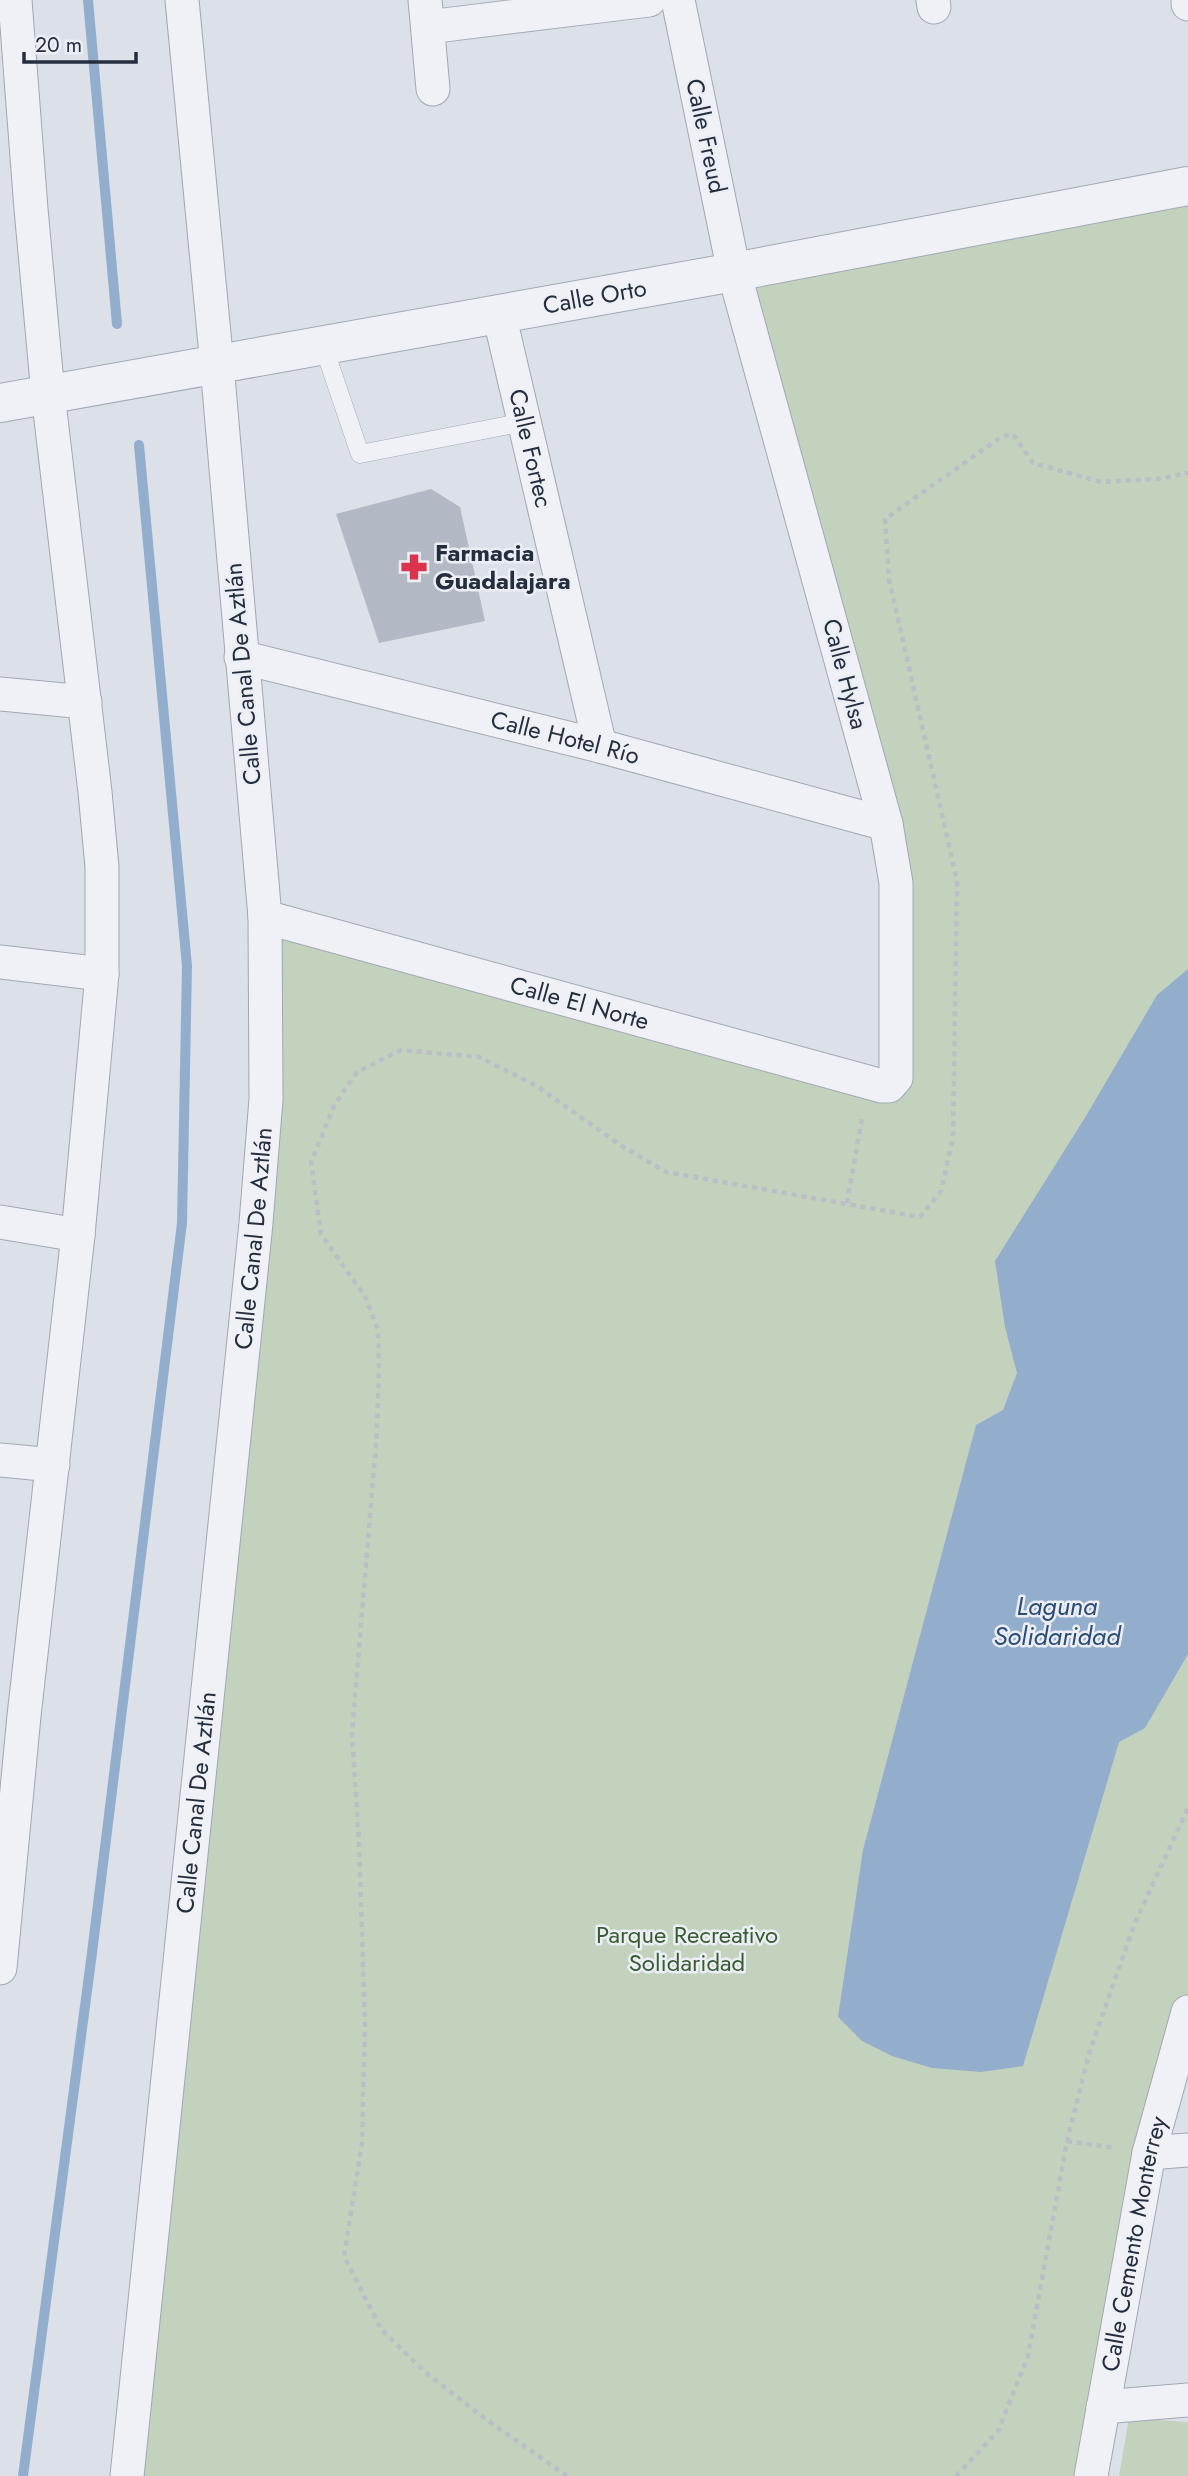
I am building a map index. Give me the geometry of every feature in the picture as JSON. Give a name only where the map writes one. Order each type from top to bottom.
[{"type":"street","points":[[0,1968],[12,1715],[53,1465],[102,974],[102,866],[48,394],[15,0]]},
{"type":"street","name":"Calle Canal De Aztlán","points":[[127,2476],[266,1099],[265,917],[182,0]]},
{"type":"street","points":[[433,89],[426,13],[649,0]]},
{"type":"street","name":"Calle Freud","points":[[678,0],[734,272]]},
{"type":"street","name":"Calle Orto","points":[[0,403],[734,272],[1188,186]]},
{"type":"street","name":"Calle Hylsa","points":[[734,272],[886,824],[896,883],[898,1074],[881,1083]]},
{"type":"street","name":"Calle Fortec","points":[[499,314],[600,746]]},
{"type":"street","name":"Calle Hotel Río","points":[[242,657],[600,746],[886,824]]},
{"type":"street","points":[[0,694],[85,702]]},
{"type":"street","name":"Calle El Norte","points":[[265,917],[881,1083]]},
{"type":"street","points":[[0,962],[102,974]]},
{"type":"street","points":[[0,1222],[78,1235]]},
{"type":"street","points":[[0,1460],[53,1465]]},
{"type":"street","name":"Calle Cemento Monterrey","points":[[1091,2476],[1149,2153],[1188,2012]]},
{"type":"street","points":[[1149,2153],[1188,2150]]},
{"type":"street","points":[[1103,2407],[1188,2400]]},
{"type":"lane","points":[[323,345],[360,454],[525,422]]},
{"type":"path","points":[[567,2476],[425,2372],[381,2329],[344,2256],[362,2143],[365,2024],[359,1841],[352,1734],[377,1432],[379,1356],[378,1330],[366,1298],[321,1234],[311,1162],[335,1104],[357,1072],[401,1050],[480,1056],[536,1085],[622,1146],[666,1172],[920,1217],[941,1191],[953,1137],[957,881],[889,579],[885,519],[1001,437],[1013,434],[1033,463],[1101,482],[1157,479],[1188,473]]},
{"type":"path","points":[[847,1203],[881,1083]]},
{"type":"path","points":[[956,2476],[998,2431],[1028,2356],[1067,2141],[1089,2054],[1134,1925],[1188,1808]]},
{"type":"path","points":[[1067,2141],[1149,2153]]},
{"type":"green space","name":"Parque Recreativo Solidaridad","points":[[1188,188],[1188,2012],[1091,2476],[133,2476],[265,917],[897,1074],[886,824],[734,272]]},
{"type":"green space","points":[[1129,2418],[1188,2422],[1188,2476],[1119,2476]]},
{"type":"water","name":"Laguna Solidaridad","points":[[1188,969],[1188,1654],[1145,1728],[1119,1742],[1023,2066],[981,2072],[932,2068],[892,2056],[862,2041],[838,2017],[863,1850],[976,1425],[1003,1410],[1017,1373],[1005,1327],[995,1261],[1086,1116],[1157,995]]},
{"type":"building","name":"Farmacia Guadalajara","points":[[431,489],[460,507],[485,621],[379,643],[336,514]]},
{"type":"waterway","points":[[88,0],[117,324]]},
{"type":"waterway","points":[[23,2476],[92,1953],[182,1223],[187,966],[139,445]]},
{"type":"place","name":"Farmacia Guadalajara","points":[[414,567]]}]
